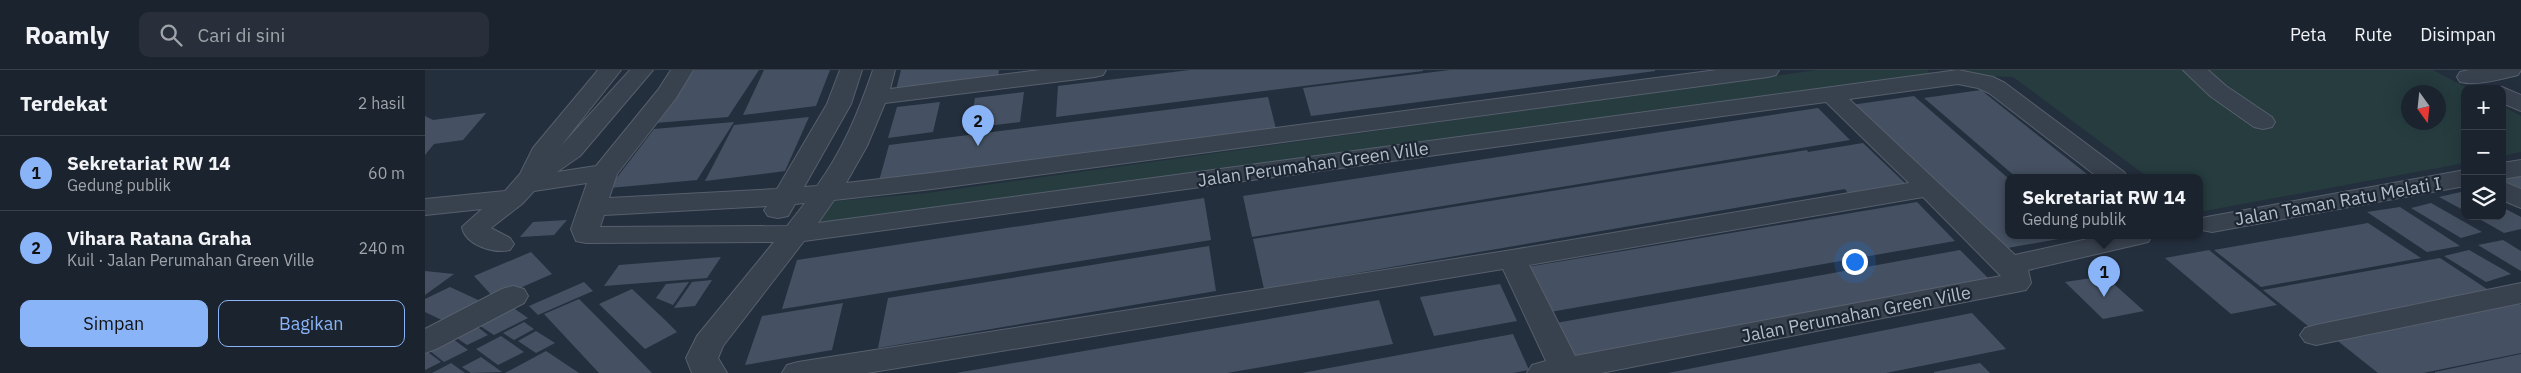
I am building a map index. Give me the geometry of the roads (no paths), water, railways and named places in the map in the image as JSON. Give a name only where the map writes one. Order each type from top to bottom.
[{"type":"street","points":[[523,186],[547,146],[610,70]]},
{"type":"street","points":[[500,244],[477,232],[476,227],[523,186],[562,158],[578,143],[641,70]]},
{"type":"street","points":[[425,207],[523,186],[604,173],[668,93],[682,70]]},
{"type":"street","points":[[779,235],[786,197],[839,104],[851,70]]},
{"type":"street","points":[[711,373],[706,369],[702,358],[708,343],[779,235],[827,193],[878,97],[884,70]]},
{"type":"street","points":[[878,97],[1095,70]]},
{"type":"street","name":"Jalan Perumahan Green Ville","points":[[593,207],[786,197],[932,182],[1768,70]]},
{"type":"street","points":[[2194,70],[2218,92],[2263,122]]},
{"type":"street","points":[[2461,73],[2510,70]]},
{"type":"street","points":[[2461,73],[2484,85]]},
{"type":"street","name":"Jalan Perumahan Green Ville","points":[[604,173],[585,229],[586,235],[779,235],[1830,93],[1921,75],[1972,78],[1997,88],[2110,174]]},
{"type":"street","points":[[1830,93],[1927,188],[2009,264],[2125,239]]},
{"type":"street","points":[[2506,96],[2521,104]]},
{"type":"street","points":[[547,146],[578,143]]},
{"type":"street","points":[[2506,170],[2521,168]]},
{"type":"street","name":"Jalan Taman Ratu Melati I","points":[[2212,224],[2461,179]]},
{"type":"street","points":[[798,373],[909,364],[1927,188]]},
{"type":"street","points":[[2506,192],[2521,200]]},
{"type":"street","name":"Jalan Perumahan Green Ville","points":[[1512,259],[1559,372],[2014,284],[2017,280],[2016,273],[2009,264]]},
{"type":"street","points":[[2316,335],[2521,293]]},
{"type":"street","points":[[425,342],[513,296]]},
{"type":"place","name":"Vihara Ratana Graha","points":[[978,146]]},
{"type":"place","name":"Sekretariat RW 14","points":[[2104,297]]}]
